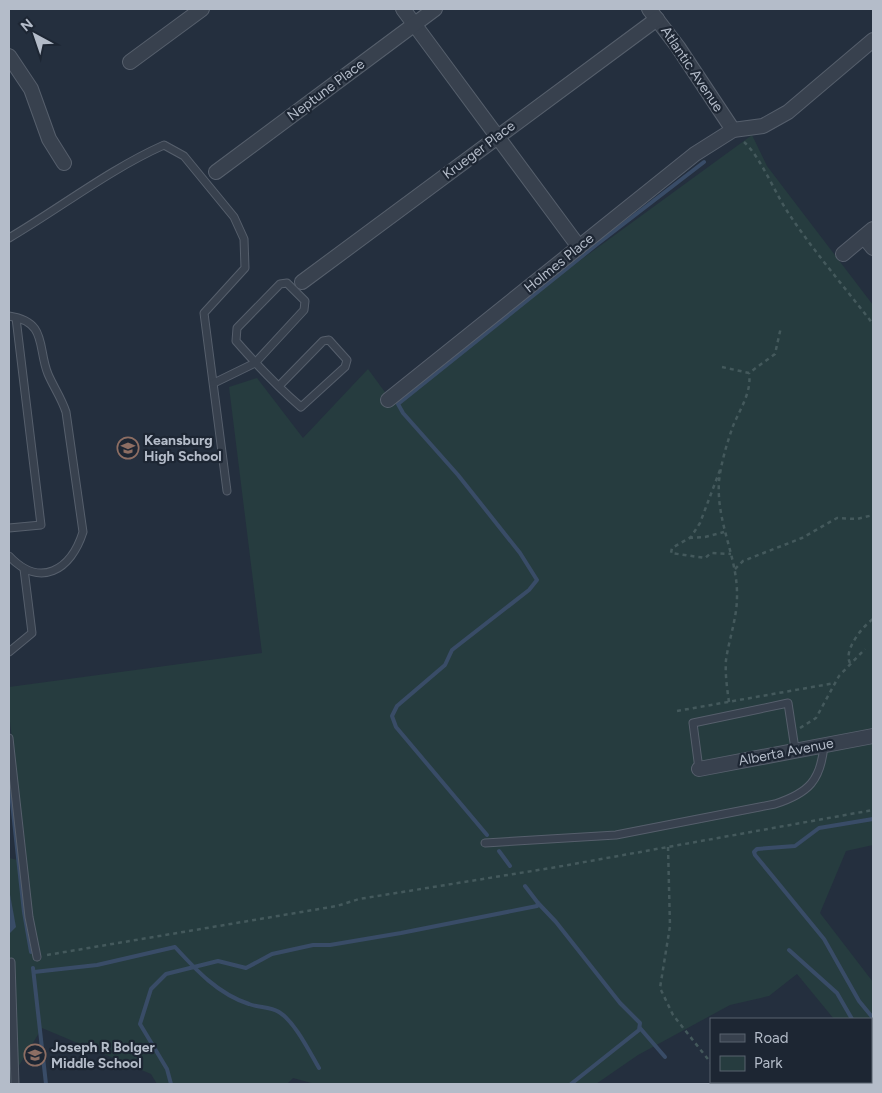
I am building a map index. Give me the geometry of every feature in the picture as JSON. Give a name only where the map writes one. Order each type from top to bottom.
[{"type":"street","points":[[130,62],[202,9]]},
{"type":"street","points":[[403,9],[579,247]]},
{"type":"street","name":"Neptune Place","points":[[216,172],[435,9]]},
{"type":"street","name":"Atlantic Avenue","points":[[653,14],[736,130]]},
{"type":"street","name":"Krueger Place","points":[[302,282],[498,136],[653,14]]},
{"type":"street","points":[[736,130],[763,126],[788,112],[873,40]]},
{"type":"street","points":[[9,56],[31,89],[49,139],[64,163]]},
{"type":"street","name":"Holmes Place","points":[[388,400],[695,154],[736,130]]},
{"type":"street","points":[[843,254],[870,238]]},
{"type":"street","name":"Alberta Avenue","points":[[700,768],[873,736]]},
{"type":"lane","points":[[9,238],[56,210],[138,156],[164,145],[184,156],[234,217],[244,239],[245,268],[204,312],[227,491]]},
{"type":"lane","points":[[214,383],[255,363],[304,310],[305,301],[287,283],[280,284],[237,328],[236,341],[255,363],[279,386],[301,407],[345,367],[347,360],[330,340],[323,341],[279,386]]},
{"type":"lane","points":[[9,528],[40,525],[12,317],[25,320],[38,332],[47,372],[61,395],[66,412],[83,532],[78,547],[70,560],[60,567],[45,573],[24,569],[9,556]]},
{"type":"lane","points":[[9,652],[32,633],[24,569]]},
{"type":"lane","points":[[700,768],[693,723],[788,703],[795,750]]},
{"type":"lane","points":[[9,738],[29,917],[38,957]]},
{"type":"lane","points":[[485,843],[616,835],[775,804],[799,794],[813,783],[822,765],[824,744]]},
{"type":"lane","points":[[11,962],[15,1084]]},
{"type":"path","points":[[736,130],[741,140],[754,152],[790,217],[873,324]]},
{"type":"path","points":[[722,367],[749,373],[776,354],[781,327]]},
{"type":"path","points":[[729,702],[726,661],[738,598],[735,569],[724,532],[719,482],[733,427],[748,392],[749,373]]},
{"type":"path","points":[[722,467],[700,523],[688,538],[672,548],[671,554],[705,558],[711,553],[730,554]]},
{"type":"path","points":[[735,569],[743,561],[802,538],[837,518],[857,519],[873,515]]},
{"type":"path","points":[[688,538],[705,537],[724,532]]},
{"type":"path","points":[[850,663],[849,654],[855,638],[873,619]]},
{"type":"path","points":[[792,732],[808,725],[816,718],[835,683],[850,663],[864,649]]},
{"type":"path","points":[[677,711],[835,683]]},
{"type":"path","points":[[38,957],[338,906],[359,899],[873,810]]},
{"type":"path","points":[[668,847],[670,926],[660,988],[673,1015],[710,1062]]},
{"type":"green space","points":[[752,135],[767,166],[873,305],[873,845],[846,851],[820,913],[873,982],[873,1068],[872,1018],[833,1018],[797,974],[769,996],[730,1005],[638,1055],[596,1084],[315,1084],[293,1078],[287,1084],[157,1084],[151,1074],[42,1028],[9,1082],[9,858],[27,862],[9,714],[9,687],[262,653],[229,387],[257,378],[303,438],[368,369],[390,399]]},
{"type":"water","points":[[9,889],[16,927],[9,934]]},
{"type":"waterway","points":[[487,835],[396,727],[392,716],[397,706],[445,665],[452,650],[529,590],[537,580],[520,553],[458,475],[403,413],[398,404],[596,245],[704,162]]},
{"type":"waterway","points":[[9,775],[24,912],[31,952]]},
{"type":"waterway","points":[[873,819],[819,828],[795,846],[757,849],[754,852],[824,939],[859,1001],[873,1018]]},
{"type":"waterway","points":[[499,851],[510,866]]},
{"type":"waterway","points":[[171,1084],[167,1069],[140,1024],[151,989],[166,974],[218,961],[246,968],[272,954],[313,945],[330,945],[401,933],[537,906],[538,903],[525,886]]},
{"type":"waterway","points":[[538,903],[556,922],[620,1003],[640,1023],[639,1030],[571,1084]]},
{"type":"waterway","points":[[34,972],[97,965],[175,947],[199,973],[227,994],[249,1004],[276,1010],[285,1017],[301,1037],[319,1068]]},
{"type":"waterway","points":[[789,950],[837,993],[851,1018]]},
{"type":"waterway","points":[[33,968],[46,1084]]},
{"type":"waterway","points":[[640,1028],[665,1057]]},
{"type":"place","name":"Keansburg High School","points":[[128,448]]},
{"type":"place","name":"Joseph R Bolger Middle School","points":[[35,1055]]}]
